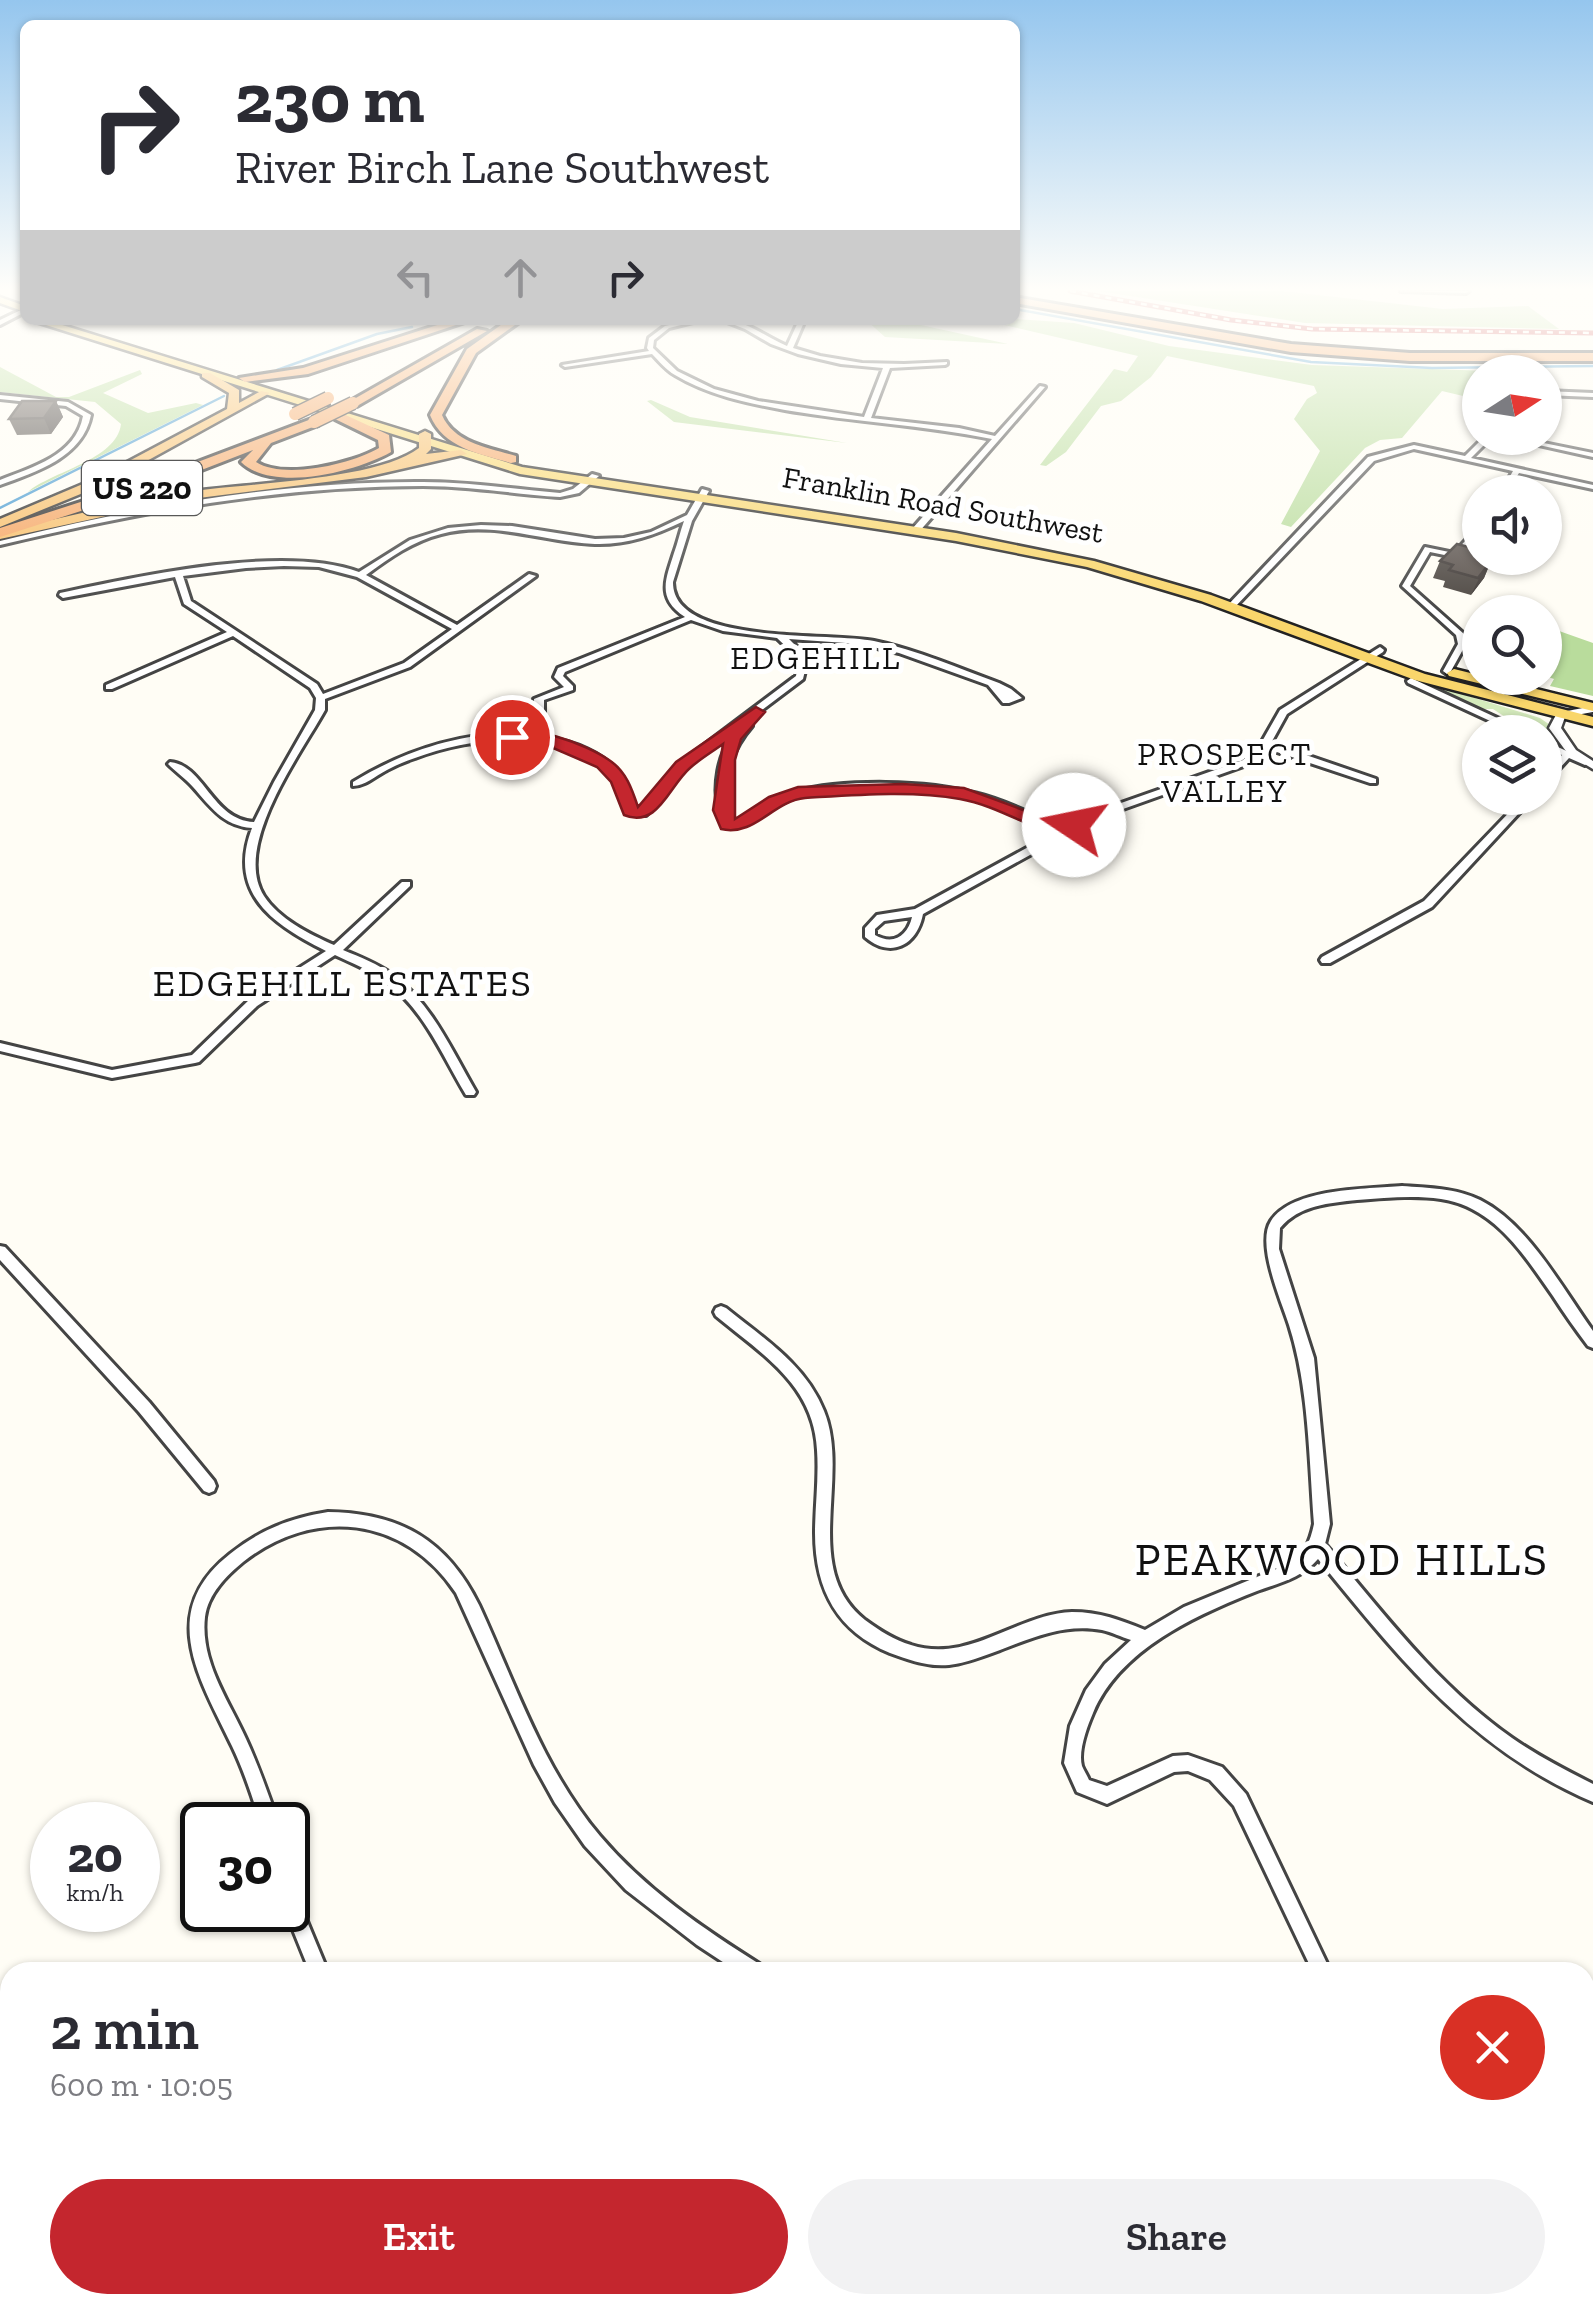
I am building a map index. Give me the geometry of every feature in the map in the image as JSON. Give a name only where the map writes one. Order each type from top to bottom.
[{"type":"highway","points":[[232,409],[234,399]]},
{"type":"highway","points":[[0,524],[101,480],[252,399]]},
{"type":"highway","name":"US 220","points":[[0,524],[166,468],[328,399]]},
{"type":"highway","name":"US 220","points":[[0,534],[118,496],[282,435],[360,399]]},
{"type":"highway","points":[[445,399],[436,415],[440,428],[510,459]]},
{"type":"highway","points":[[282,435],[250,456],[249,466],[259,472],[289,473],[360,462],[386,449],[384,438],[339,416]]},
{"type":"highway","points":[[409,462],[426,438]]},
{"type":"highway","points":[[0,534],[190,494],[366,473],[461,454]]},
{"type":"main road","points":[[294,399],[339,416],[426,438]]},
{"type":"main road","name":"Franklin Road Southwest","points":[[299,399],[426,438],[591,480]]},
{"type":"main road","name":"Franklin Road Southwest","points":[[426,438],[461,454],[591,480],[1102,557],[1561,715]]},
{"type":"main road","name":"Franklin Road Southwest","points":[[1375,654],[1593,708]]},
{"type":"main road","name":"Franklin Road Southwest","points":[[1562,715],[1593,722]]},
{"type":"street","points":[[0,483],[72,446],[87,427],[87,415],[68,404],[19,399]]},
{"type":"street","points":[[748,399],[805,412],[940,426],[995,438]]},
{"type":"street","points":[[868,418],[875,399]]},
{"type":"street","points":[[918,527],[1031,399]]},
{"type":"street","points":[[1235,602],[1289,542],[1378,455],[1414,447],[1593,486]]},
{"type":"street","points":[[1562,449],[1593,455]]},
{"type":"street","points":[[1467,458],[1470,455]]},
{"type":"street","points":[[1514,475],[1517,470]]},
{"type":"street","points":[[0,543],[147,510],[280,490],[425,484],[560,495],[591,480]]},
{"type":"street","points":[[702,495],[687,517],[669,586],[675,604],[691,617],[721,628],[882,645],[992,685]]},
{"type":"street","points":[[360,576],[411,541],[448,530],[503,528],[624,543],[652,537],[687,517]]},
{"type":"street","points":[[1447,671],[1462,644],[1460,634],[1406,586],[1428,548],[1456,556],[1462,550]]},
{"type":"street","points":[[63,595],[178,575],[305,564],[360,576],[456,628]]},
{"type":"street","points":[[178,575],[184,598],[314,686],[321,698],[320,710],[248,856],[256,890],[285,922],[333,952],[380,972],[419,1006],[470,1092]]},
{"type":"street","points":[[321,698],[395,671],[532,576]]},
{"type":"street","points":[[540,736],[539,699],[570,688],[558,677],[561,670],[595,661],[636,638],[691,617]]},
{"type":"street","points":[[109,687],[232,633]]},
{"type":"street","points":[[356,784],[421,750],[483,738],[540,736],[603,764],[619,780],[633,812],[646,811],[682,766],[782,694],[805,668],[801,654],[780,636]]},
{"type":"street","points":[[918,912],[914,931],[902,942],[888,945],[870,937],[870,928],[880,918],[918,912],[1062,831],[1122,804],[1242,765],[1266,745],[1283,712],[1375,654]]},
{"type":"street","points":[[1411,681],[1484,715]]},
{"type":"street","points":[[1561,715],[1593,708]]},
{"type":"street","points":[[756,712],[733,738],[726,760],[722,810],[728,825],[741,824],[776,800],[798,793],[903,790],[977,796],[1062,831]]},
{"type":"street","points":[[1562,739],[1593,766]]},
{"type":"street","points":[[1266,745],[1373,781]]},
{"type":"street","points":[[1562,751],[1593,766]]},
{"type":"street","points":[[1562,760],[1568,754]]},
{"type":"street","points":[[173,764],[195,780],[224,819],[241,826],[260,825]]},
{"type":"street","points":[[1326,960],[1428,904],[1512,815]]},
{"type":"street","points":[[0,1047],[94,1072],[130,1072],[181,1064],[203,1054],[252,1003],[333,952],[406,884]]},
{"type":"street","points":[[1317,1962],[1240,1800],[1216,1773],[1188,1763],[1173,1764],[1107,1794],[1094,1792],[1074,1775],[1073,1748],[1092,1697],[1108,1670],[1143,1636],[1297,1568],[1317,1546],[1322,1524],[1307,1358],[1271,1239],[1274,1226],[1296,1206],[1373,1193],[1448,1193],[1474,1200],[1508,1224],[1593,1342]]},
{"type":"street","points":[[0,1252],[144,1407],[209,1486]]},
{"type":"street","points":[[721,1312],[790,1370],[811,1398],[824,1446],[819,1531],[826,1572],[848,1614],[866,1631],[900,1650],[949,1657],[996,1647],[1060,1618],[1102,1619],[1143,1636]]},
{"type":"street","points":[[263,1802],[198,1662],[195,1626],[202,1602],[209,1588],[242,1552],[292,1526],[338,1518],[380,1525],[430,1550],[459,1583],[550,1778],[611,1863],[686,1928],[739,1962]]},
{"type":"street","points":[[1317,1546],[1442,1694],[1524,1758],[1593,1793]]},
{"type":"street","points":[[303,1932],[315,1962]]},
{"type":"green space","points":[[66,399],[116,399],[148,413],[203,405],[28,492],[96,456],[117,436],[121,424],[95,402]]},
{"type":"green space","points":[[1091,399],[1124,399],[1101,406],[1066,452],[1046,466],[1040,465]]},
{"type":"green space","points":[[1307,399],[1435,399],[1402,438],[1380,440],[1365,448],[1291,527],[1281,524],[1320,451],[1294,419]]},
{"type":"green space","points":[[647,401],[690,417],[847,443],[674,422]]},
{"type":"green space","points":[[1562,632],[1593,643],[1593,696],[1562,689]]},
{"type":"green space","points":[[1413,679],[1530,715],[1502,715],[1493,709],[1476,709]]},
{"type":"building","points":[[22,401],[56,401],[44,418],[9,419]]},
{"type":"building","points":[[1457,544],[1462,545],[1462,574],[1449,570],[1453,565],[1440,561]]},
{"type":"waterway","points":[[0,508],[218,399]]},
{"type":"district","name":"EDGEHILL","points":[[816,658]]},
{"type":"district","name":"PROSPECT VALLEY","points":[[1225,772]]},
{"type":"district","name":"EDGEHILL ESTATES","points":[[343,983]]},
{"type":"district","name":"PEAKWOOD HILLS","points":[[1342,1560]]},
{"type":"route","points":[[512,737],[540,736],[603,764],[619,780],[631,811],[637,814],[646,811],[682,766],[756,712],[750,724],[733,738],[726,760],[722,810],[728,825],[737,826],[776,800],[798,793],[903,790],[964,793],[1062,831],[1074,825]]}]
